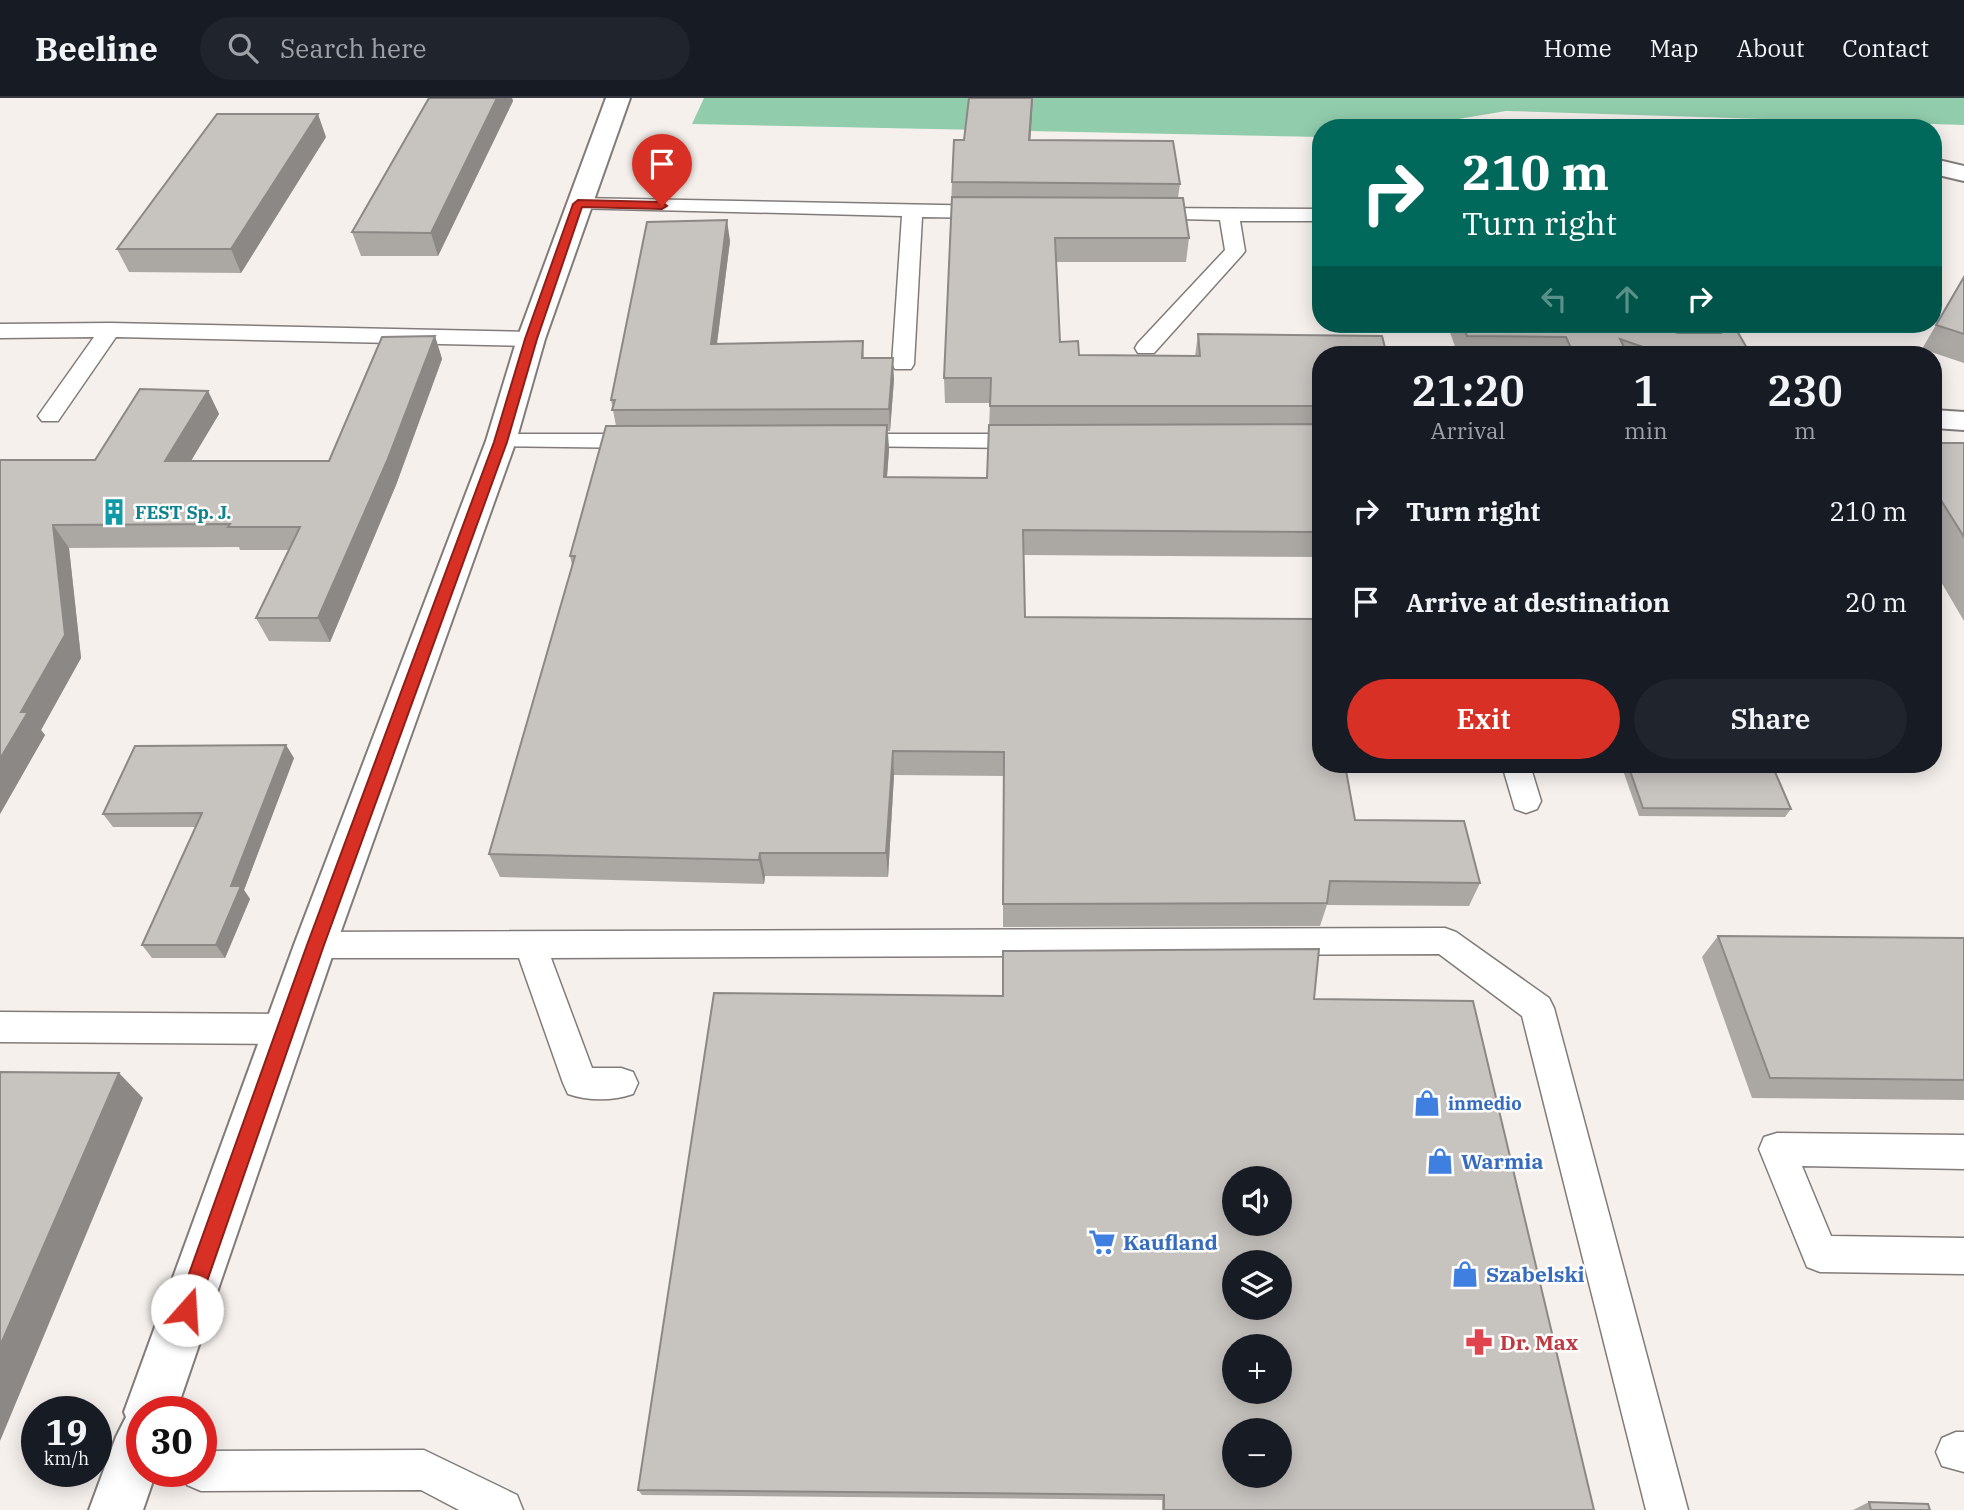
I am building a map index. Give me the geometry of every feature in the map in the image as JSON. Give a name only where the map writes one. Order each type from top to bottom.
[{"type":"street","points":[[156,1396],[315,945],[501,442],[531,339],[618,98]]},
{"type":"street","points":[[1942,168],[1964,174]]},
{"type":"street","points":[[1942,420],[1964,421]]},
{"type":"lane","points":[[578,204],[1009,213]]},
{"type":"lane","points":[[903,364],[912,212]]},
{"type":"lane","points":[[1119,214],[1312,215]]},
{"type":"lane","points":[[1146,348],[1235,251],[1229,214]]},
{"type":"lane","points":[[0,331],[110,330],[531,339]]},
{"type":"lane","points":[[50,416],[110,330]]},
{"type":"lane","points":[[501,442],[668,441]]},
{"type":"lane","points":[[821,441],[1057,441]]},
{"type":"lane","points":[[1518,773],[1526,801]]},
{"type":"lane","points":[[315,945],[1445,941],[1537,1008],[1667,1510]]},
{"type":"lane","points":[[530,944],[580,1083],[621,1083]]},
{"type":"lane","points":[[0,1027],[286,1029]]},
{"type":"lane","points":[[1964,1152],[1777,1149],[1820,1254],[1964,1256]]},
{"type":"lane","points":[[217,1471],[424,1469],[502,1510]]},
{"type":"green space","points":[[704,98],[1964,98],[1964,125],[1942,124],[1942,119],[1768,119],[1506,111],[1458,119],[1312,119],[1312,137],[692,124]]},
{"type":"building","points":[[429,98],[497,98],[431,233],[352,232]]},
{"type":"building","points":[[969,98],[1032,98],[1029,140],[1173,141],[1180,184],[952,182],[954,140],[964,140]]},
{"type":"building","points":[[217,114],[318,114],[231,249],[117,249]]},
{"type":"building","points":[[952,197],[1183,198],[1189,238],[1055,238],[1060,342],[1078,341],[1079,355],[1200,356],[1198,334],[1382,336],[1385,346],[1312,346],[1312,406],[990,406],[991,378],[944,378]]},
{"type":"building","points":[[727,220],[711,344],[863,341],[862,358],[893,358],[889,409],[612,410],[615,400],[611,400],[647,222]]},
{"type":"building","points":[[1964,277],[1964,334],[1942,327],[1942,315]]},
{"type":"building","points":[[1466,333],[1738,333],[1746,346],[1640,346],[1620,339],[1624,346],[1570,346],[1566,337],[1467,336]]},
{"type":"building","points":[[435,336],[387,461],[318,618],[256,618],[300,527],[228,527],[230,524],[53,525],[65,635],[21,712],[28,712],[0,759],[0,460],[95,460],[140,389],[208,391],[165,461],[329,461],[382,337]]},
{"type":"building","points":[[1312,424],[1312,532],[1023,530],[1025,617],[1312,619],[1312,773],[1346,773],[1355,820],[1464,821],[1480,883],[1330,881],[1327,903],[1003,904],[1004,752],[893,751],[886,853],[760,853],[759,860],[489,854],[575,556],[570,556],[606,426],[887,425],[884,477],[987,478],[989,425]]},
{"type":"building","points":[[1942,443],[1964,443],[1964,537],[1942,502]]},
{"type":"building","points":[[286,745],[231,886],[241,886],[216,945],[142,945],[202,813],[103,814],[135,746]]},
{"type":"building","points":[[1631,773],[1775,773],[1791,809],[1643,808]]},
{"type":"building","points":[[1718,936],[1964,938],[1964,1080],[1770,1078]]},
{"type":"building","name":"Kaufland","points":[[1319,949],[1314,999],[1473,1001],[1594,1510],[1164,1510],[1164,1495],[638,1490],[714,993],[1003,996],[1003,951]]},
{"type":"building","points":[[0,1072],[119,1073],[0,1346]]},
{"type":"building","points":[[1869,1502],[1928,1504],[1930,1510],[1871,1510]]},
{"type":"place","name":"FEST Sp. J.","points":[[114,512]]},
{"type":"place","name":"inmedio","points":[[1427,1103]]},
{"type":"place","name":"Warmia","points":[[1440,1161]]},
{"type":"place","name":"Kaufland","points":[[1102,1242]]},
{"type":"place","name":"Szabelski","points":[[1465,1274]]},
{"type":"place","name":"Dr. Max","points":[[1479,1342]]},
{"type":"route","points":[[187,1310],[315,945],[501,442],[531,339],[578,204],[662,206]]}]
